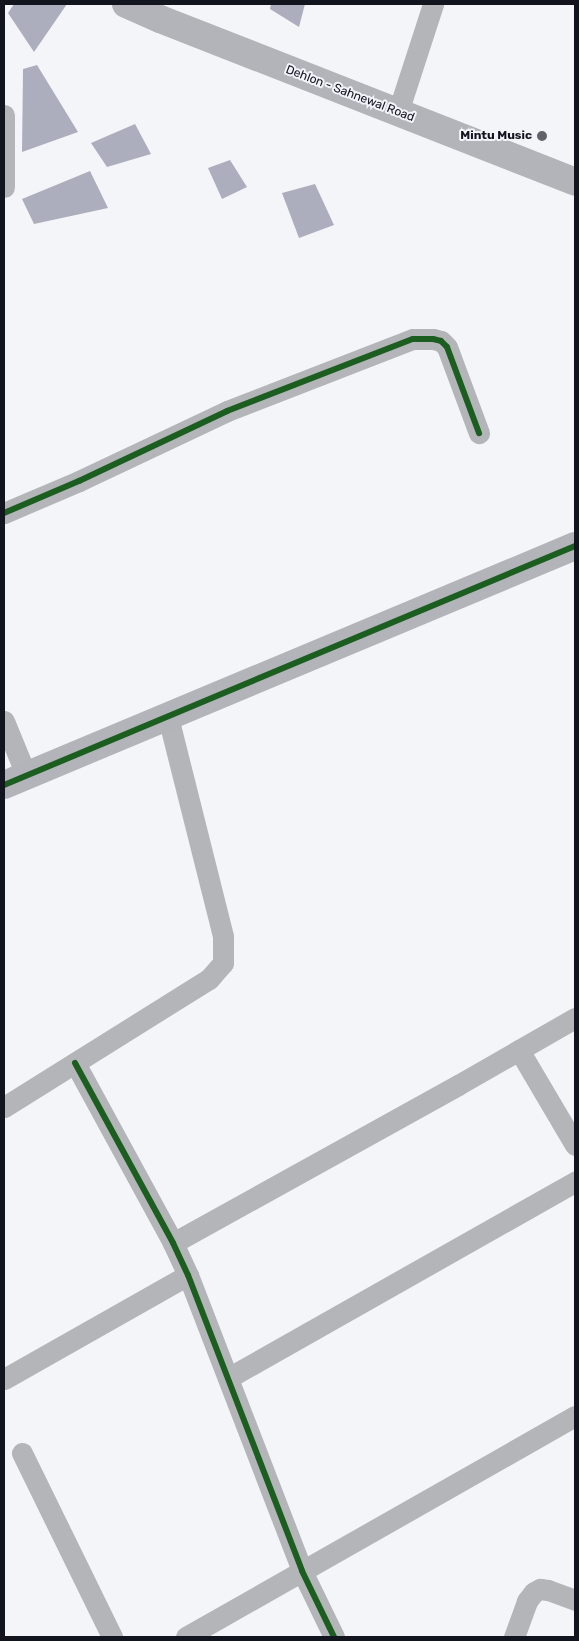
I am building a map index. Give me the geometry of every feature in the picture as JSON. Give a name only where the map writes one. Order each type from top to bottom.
[{"type":"street","name":"Dehlon - Sahnewal Road","points":[[126,4],[575,182]]},
{"type":"street","points":[[398,112],[433,4]]},
{"type":"street","points":[[4,115],[4,187]]},
{"type":"street","points":[[4,512],[79,481],[227,410],[413,339],[433,339],[440,341],[447,347],[479,433]]},
{"type":"street","points":[[4,721],[15,781],[575,546]]},
{"type":"street","points":[[4,1107],[210,979],[224,963],[223,936],[168,717]]},
{"type":"street","points":[[173,1243],[575,1018]]},
{"type":"street","points":[[520,1050],[575,1146]]},
{"type":"street","points":[[75,1063],[173,1243],[188,1275],[302,1571],[334,1637]]},
{"type":"street","points":[[228,1378],[575,1182]]},
{"type":"street","points":[[4,1379],[188,1275]]},
{"type":"street","points":[[186,1637],[575,1416]]},
{"type":"street","points":[[22,1453],[112,1637]]},
{"type":"street","points":[[514,1637],[527,1601],[534,1592],[540,1589],[548,1590],[575,1600]]},
{"type":"building","points":[[14,4],[67,4],[34,52],[8,13]]},
{"type":"building","points":[[271,4],[305,4],[299,27],[270,9]]},
{"type":"building","points":[[37,65],[78,132],[22,152],[23,69]]},
{"type":"building","points":[[135,124],[151,154],[107,167],[91,143]]},
{"type":"building","points":[[230,160],[247,187],[222,199],[208,168]]},
{"type":"building","points":[[90,171],[108,208],[34,224],[22,199]]},
{"type":"building","points":[[315,184],[334,225],[299,238],[282,193]]},
{"type":"cycle path","points":[[4,513],[79,481],[227,411],[413,339],[433,339],[441,341],[447,347],[479,433]]},
{"type":"cycle path","points":[[4,785],[575,546]]},
{"type":"cycle path","points":[[75,1063],[173,1243],[188,1275],[302,1571],[334,1637]]},
{"type":"place","name":"Mintu Music","points":[[542,136]]}]
